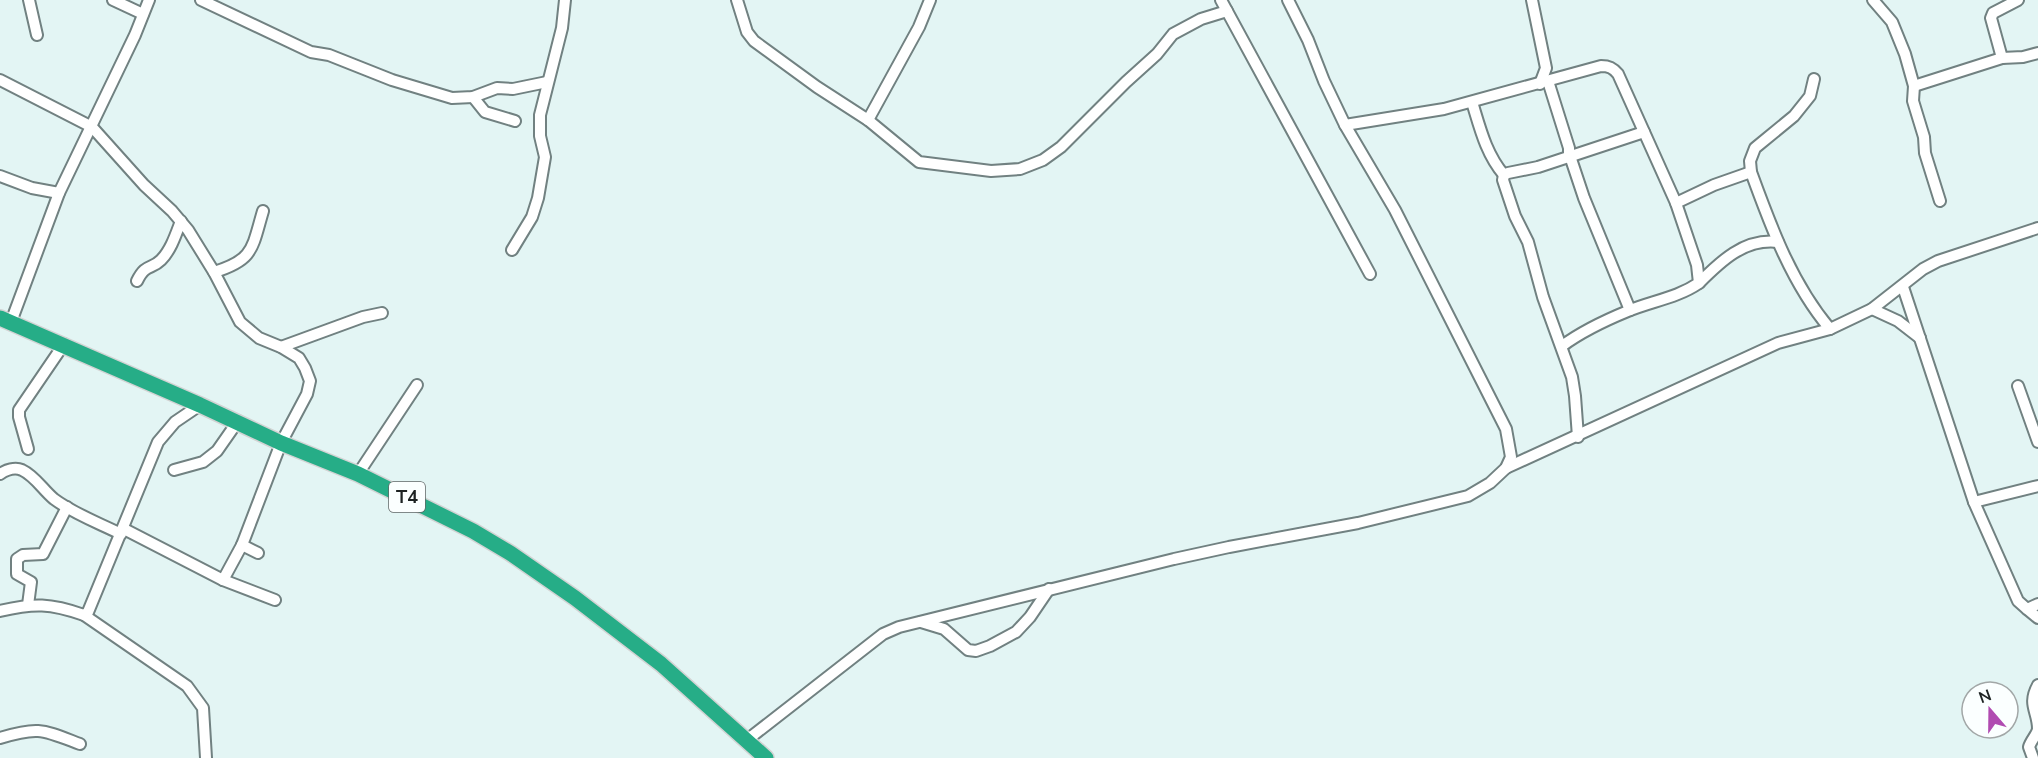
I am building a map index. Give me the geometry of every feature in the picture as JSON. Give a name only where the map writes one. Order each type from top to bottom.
[{"type":"highway","name":"T4","points":[[5,320],[238,421],[281,443],[358,474],[473,531],[575,598],[661,664],[766,758]]},
{"type":"street","points":[[29,0],[37,35]]},
{"type":"street","points":[[113,0],[143,14]]},
{"type":"street","points":[[5,320],[60,193],[149,0]]},
{"type":"street","points":[[201,0],[311,52],[329,55],[392,80],[452,98],[473,98],[497,88],[513,89],[548,82]]},
{"type":"street","points":[[512,250],[532,217],[538,198],[545,157],[540,136],[540,115],[562,28],[565,0]]},
{"type":"street","points":[[737,0],[747,32],[754,41],[817,87],[868,120],[919,162],[991,171],[1020,169],[1042,160],[1061,147],[1157,54],[1173,34],[1201,19],[1227,11]]},
{"type":"street","points":[[868,120],[919,27],[930,0]]},
{"type":"street","points":[[1221,0],[1370,274]]},
{"type":"street","points":[[1288,0],[1308,39],[1324,81],[1345,125],[1395,210],[1506,429],[1511,458],[1506,468]]},
{"type":"street","points":[[1532,0],[1546,68],[1544,83],[1567,142],[1584,198],[1630,310]]},
{"type":"street","points":[[1873,0],[1892,22],[1905,54],[1914,86],[1913,101],[1924,137],[1925,153],[1940,201]]},
{"type":"street","points":[[2002,58],[1991,18],[1993,13],[2018,0]]},
{"type":"street","points":[[1914,86],[2002,58],[2023,57],[2038,53]]},
{"type":"street","points":[[1345,125],[1423,114],[1608,66],[1618,74],[1676,203],[1697,265],[1699,284]]},
{"type":"street","points":[[1546,68],[1563,77]]},
{"type":"street","points":[[1814,79],[1810,96],[1794,116],[1755,148],[1750,162],[1751,172],[1778,242],[1811,304],[1830,329]]},
{"type":"street","points":[[0,80],[92,127],[144,185],[162,200],[181,221],[214,272],[240,322],[259,338],[299,358],[309,381],[307,394],[281,443],[243,544],[223,580]]},
{"type":"street","points":[[473,98],[485,112],[515,121]]},
{"type":"street","points":[[1472,102],[1487,149],[1504,175],[1503,184],[1528,242],[1546,307],[1572,377],[1578,437]]},
{"type":"street","points":[[1504,175],[1538,167],[1644,132]]},
{"type":"street","points":[[1676,203],[1714,185],[1751,172]]},
{"type":"street","points":[[0,176],[33,188],[60,193]]},
{"type":"street","points":[[214,272],[241,262],[249,254],[263,211]]},
{"type":"street","points":[[137,281],[145,268],[157,264],[166,255],[181,221]]},
{"type":"street","points":[[747,741],[883,634],[899,627],[1229,547],[1358,524],[1457,500],[1476,492],[1506,468],[1578,437],[1778,343],[1830,329],[1872,309],[1903,287],[1923,269],[1938,261],[2038,228]]},
{"type":"street","points":[[1562,346],[1630,310],[1668,299],[1699,284],[1720,262],[1734,252],[1753,245],[1778,242]]},
{"type":"street","points":[[1903,287],[1974,502],[2018,600],[2033,606],[2038,618]]},
{"type":"street","points":[[1872,309],[1898,321],[1921,339]]},
{"type":"street","points":[[281,347],[363,317],[382,313]]},
{"type":"street","points":[[28,449],[18,417],[19,410],[64,344]]},
{"type":"street","points":[[358,474],[417,385]]},
{"type":"street","points":[[2018,386],[2038,442]]},
{"type":"street","points":[[84,615],[91,608],[158,442],[175,422],[200,405]]},
{"type":"street","points":[[174,470],[203,462],[217,451],[238,421]]},
{"type":"street","points":[[0,474],[14,469],[22,470],[67,507],[223,580],[276,600]]},
{"type":"street","points":[[1974,502],[2038,486]]},
{"type":"street","points":[[28,604],[31,582],[17,574],[17,559],[23,555],[40,556],[43,554],[67,507]]},
{"type":"street","points":[[243,544],[258,552]]},
{"type":"street","points":[[918,622],[944,629],[968,650],[976,651],[1016,632],[1030,617],[1049,589]]},
{"type":"street","points":[[0,611],[28,604],[63,607],[84,615],[187,686],[203,708],[206,758]]},
{"type":"street","points":[[2033,758],[2029,747],[2038,730],[2032,705],[2033,694],[2038,685]]},
{"type":"street","points":[[0,738],[35,729],[80,744]]}]
